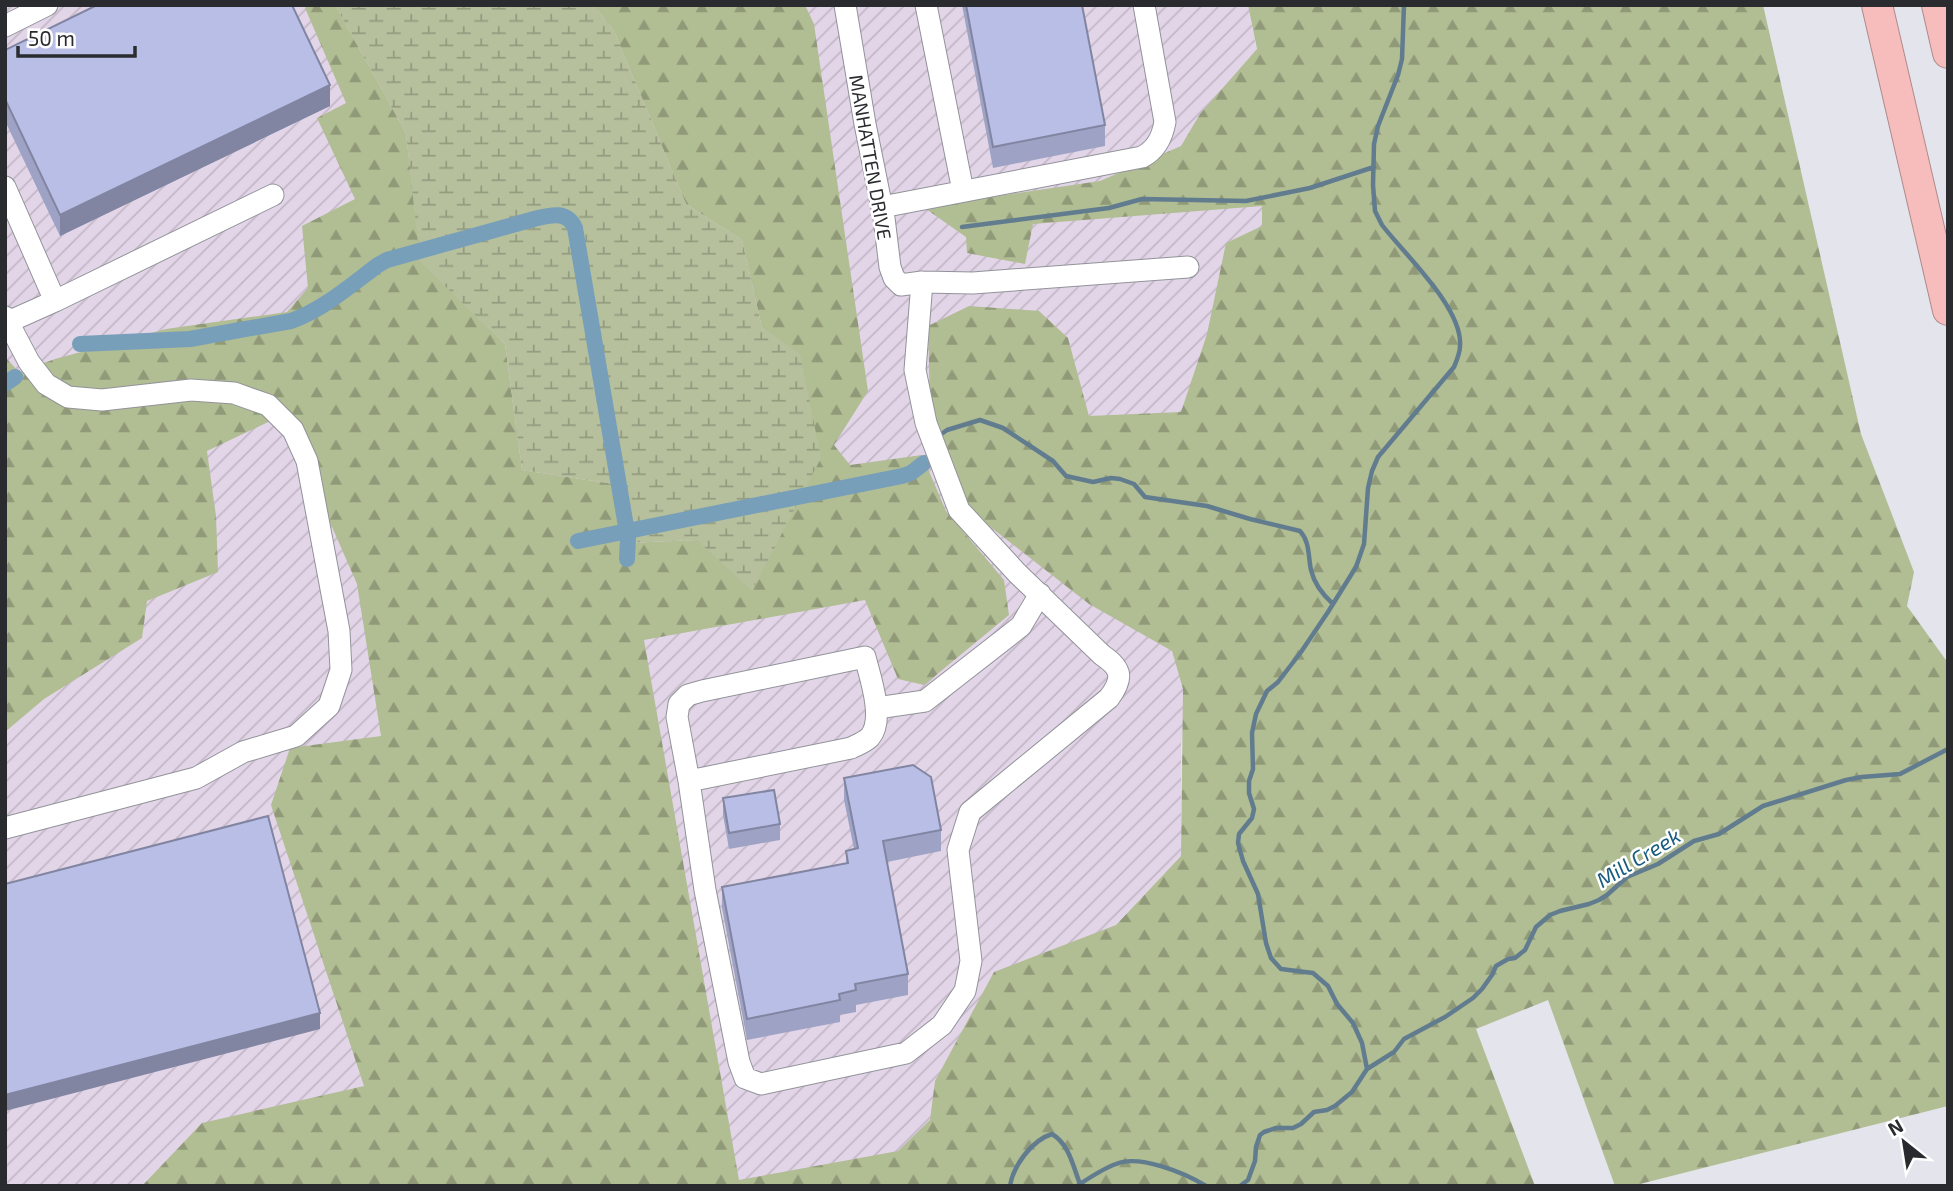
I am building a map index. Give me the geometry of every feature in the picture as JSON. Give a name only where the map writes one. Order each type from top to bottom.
[{"type":"highway","points":[[1877,5],[1948,310]]},
{"type":"highway","points":[[1937,5],[1948,53]]},
{"type":"street","points":[[5,26],[47,5]]},
{"type":"street","name":"MANHATTEN DRIVE","points":[[845,5],[882,207],[890,267],[894,278],[901,285],[922,282]]},
{"type":"street","points":[[926,5],[963,191]]},
{"type":"street","points":[[882,207],[1142,158],[1149,154],[1162,135],[1164,122],[1144,5]]},
{"type":"street","points":[[5,187],[55,300]]},
{"type":"street","points":[[5,828],[197,778],[243,752],[296,736],[329,706],[341,670],[339,631],[307,461],[293,430],[268,405],[234,393],[191,390],[102,400],[68,397],[46,384],[29,362],[6,319],[55,300],[273,195]]},
{"type":"street","points":[[689,781],[851,748],[865,741],[871,736],[875,726],[877,708],[865,657],[688,695],[680,704],[677,717],[705,890],[739,1062],[745,1078],[761,1084],[906,1052],[942,1026],[965,992],[971,961],[958,850],[970,812],[1110,698],[1119,685],[1120,674],[1112,662],[1017,573],[959,510],[926,424],[915,370],[922,282],[973,283],[1188,267]]},
{"type":"street","points":[[877,708],[925,701],[1021,626],[1040,594]]},
{"type":"shaded area","points":[[5,5],[1248,5],[1280,173],[1181,744],[1181,856],[1058,986],[923,1186],[5,1186]]},
{"type":"green space","points":[[307,5],[335,5],[406,133],[421,262],[505,344],[522,470],[620,485],[627,543],[697,540],[800,355],[762,328],[742,240],[686,204],[614,31],[594,5],[805,5],[814,24],[868,391],[834,445],[850,465],[922,455],[946,511],[1004,580],[1009,615],[924,685],[898,679],[865,600],[644,640],[739,1180],[898,1151],[930,1120],[935,1081],[994,972],[1116,925],[1181,856],[1183,689],[1172,651],[1089,604],[966,508],[930,405],[928,326],[969,306],[1039,311],[1068,338],[1089,416],[1181,412],[1207,334],[1226,243],[1262,226],[1262,206],[1033,224],[1025,264],[967,253],[966,237],[923,207],[1100,181],[1181,146],[1200,114],[1257,49],[1248,5],[1763,5],[1861,434],[1914,572],[1907,606],[1948,663],[1948,1106],[1632,1186],[1615,1186],[1548,1000],[1476,1029],[1535,1186],[142,1186],[202,1123],[364,1086],[271,805],[290,748],[381,736],[357,584],[283,415],[207,451],[216,516],[218,572],[147,601],[142,638],[44,699],[5,732],[5,357],[19,372],[55,359],[166,329],[287,312],[308,288],[302,226],[355,199],[317,118],[346,103],[305,8]]},
{"type":"green space","points":[[335,5],[594,5],[614,31],[686,204],[742,240],[762,328],[800,354],[821,458],[752,591],[697,540],[627,543],[620,485],[522,470],[505,344],[420,262],[406,133]]},
{"type":"building","points":[[97,5],[292,5],[330,85],[60,215],[5,99],[5,50]]},
{"type":"building","points":[[966,5],[1082,5],[1105,125],[993,147]]},
{"type":"building","points":[[913,765],[931,777],[941,830],[883,841],[908,974],[855,984],[856,990],[839,994],[840,1000],[747,1019],[722,887],[848,863],[846,851],[858,848],[844,778]]},
{"type":"building","points":[[774,790],[780,824],[729,833],[723,798]]},
{"type":"building","points":[[268,816],[320,1013],[5,1095],[5,884]]},
{"type":"waterway","points":[[1367,1069],[1362,1043],[1353,1023],[1337,1004],[1328,986],[1313,973],[1281,969],[1271,958],[1258,894],[1238,843],[1239,834],[1252,818],[1254,809],[1249,793],[1249,781],[1253,769],[1252,733],[1256,714],[1267,691],[1278,682],[1301,652],[1356,567],[1364,544],[1368,488],[1378,457],[1454,367],[1460,346],[1458,331],[1443,299],[1382,225],[1375,211],[1374,144],[1402,59],[1404,5]]},
{"type":"waterway","points":[[962,227],[1109,208],[1142,199],[1246,201],[1310,188],[1374,167]]},
{"type":"waterway","points":[[80,344],[190,339],[291,321],[326,303],[387,260],[534,219],[552,215],[563,216],[572,222],[575,228],[628,538],[627,559]]},
{"type":"waterway","points":[[5,384],[15,377]]},
{"type":"waterway","points":[[940,435],[947,430],[980,420],[1003,428],[1053,461],[1066,476],[1093,482],[1120,479],[1134,484],[1145,497],[1207,506],[1300,531],[1307,544],[1314,580],[1333,604]]},
{"type":"waterway","points":[[578,541],[902,476],[924,463]]},
{"type":"waterway","name":"Mill Creek","points":[[1240,1186],[1248,1180],[1260,1135],[1276,1128],[1293,1128],[1314,1112],[1335,1106],[1352,1092],[1367,1069],[1394,1052],[1404,1039],[1473,998],[1496,966],[1515,958],[1525,950],[1536,927],[1550,915],[1599,900],[1627,877],[1658,864],[1694,841],[1719,834],[1763,806],[1846,780],[1900,774],[1948,749]]},
{"type":"waterway","points":[[1010,1186],[1015,1170],[1025,1155],[1037,1142],[1052,1134],[1063,1143],[1080,1184]]},
{"type":"waterway","name":"Mill Creek","points":[[1077,1186],[1111,1166],[1137,1161],[1162,1166],[1206,1186]]}]
